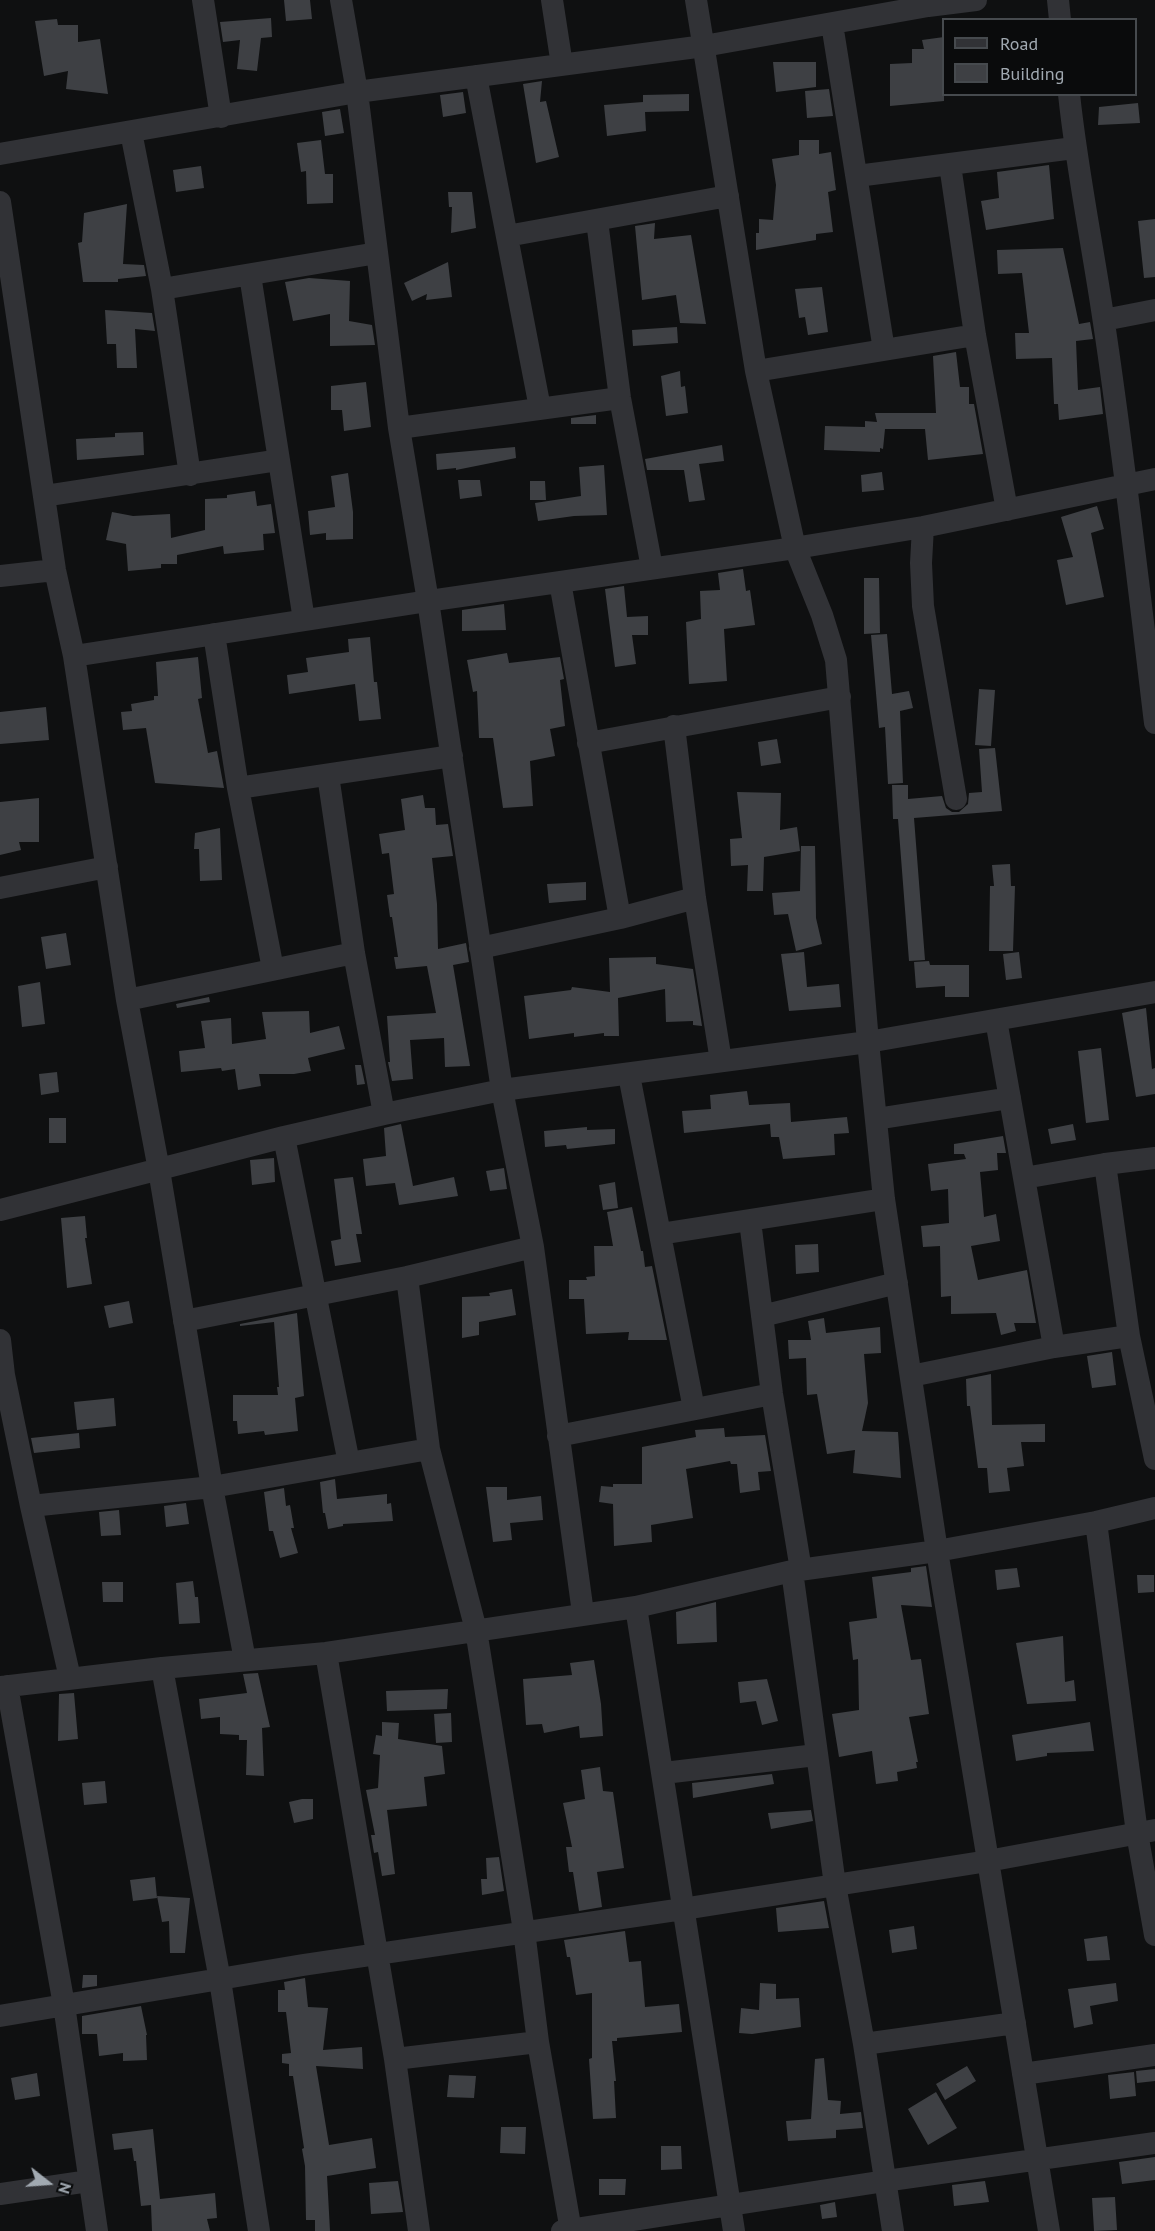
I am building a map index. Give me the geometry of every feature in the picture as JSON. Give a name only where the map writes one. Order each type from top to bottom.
[{"type":"street","points":[[203,0],[221,117]]},
{"type":"street","points":[[341,0],[357,92],[399,428],[428,601],[502,1090],[532,1246],[583,1613]]},
{"type":"street","points":[[552,0],[562,65]]},
{"type":"street","points":[[696,0],[756,371],[795,548],[822,615],[836,660],[868,1042],[885,1199],[937,1551],[1049,2231]]},
{"type":"street","points":[[0,154],[357,92],[704,46],[831,24],[927,3],[976,0]]},
{"type":"street","points":[[1058,0],[1060,18]]},
{"type":"street","points":[[831,24],[884,350]]},
{"type":"street","points":[[476,76],[540,408]]},
{"type":"street","points":[[1069,96],[1074,148],[1104,320],[1127,484],[1155,723]]},
{"type":"street","points":[[131,132],[162,289],[190,475]]},
{"type":"street","points":[[857,176],[1074,148]]},
{"type":"street","points":[[950,165],[975,335],[1007,510]]},
{"type":"street","points":[[507,236],[728,195]]},
{"type":"street","points":[[0,202],[3,242],[55,570],[74,656],[127,1000],[159,1170],[212,1487],[245,1660]]},
{"type":"street","points":[[597,221],[620,398],[652,568]]},
{"type":"street","points":[[162,289],[377,253]]},
{"type":"street","points":[[250,275],[304,620]]},
{"type":"street","points":[[1104,320],[1155,310]]},
{"type":"street","points":[[756,371],[975,335]]},
{"type":"street","points":[[399,428],[620,398]]},
{"type":"street","points":[[44,496],[279,460]]},
{"type":"street","points":[[74,656],[428,601],[795,548],[923,527],[1155,479]]},
{"type":"street","points":[[923,527],[921,570],[923,606],[956,799]]},
{"type":"street","points":[[0,576],[55,570]]},
{"type":"street","points":[[560,582],[620,918]]},
{"type":"street","points":[[214,634],[238,788],[273,969]]},
{"type":"street","points":[[588,743],[840,697]]},
{"type":"street","points":[[674,726],[695,898],[721,1060]]},
{"type":"street","points":[[238,788],[452,756]]},
{"type":"street","points":[[328,775],[354,953],[384,1114]]},
{"type":"street","points":[[0,888],[106,867]]},
{"type":"street","points":[[480,948],[620,918],[695,898]]},
{"type":"street","points":[[127,1000],[354,953]]},
{"type":"street","points":[[0,1210],[284,1137],[502,1090],[868,1042],[1155,992]]},
{"type":"street","points":[[996,1020],[1054,1347]]},
{"type":"street","points":[[629,1075],[694,1409]]},
{"type":"street","points":[[876,1119],[1010,1098]]},
{"type":"street","points":[[284,1137],[349,1463]]},
{"type":"street","points":[[1024,1178],[1155,1158]]},
{"type":"street","points":[[1105,1164],[1129,1336],[1155,1459]]},
{"type":"street","points":[[660,1234],[885,1199]]},
{"type":"street","points":[[750,1221],[797,1571],[816,1755],[835,1885],[864,2044],[893,2231]]},
{"type":"street","points":[[184,1321],[407,1277],[532,1246]]},
{"type":"street","points":[[407,1277],[429,1449],[476,1630],[524,1931],[538,2042],[568,2230],[1037,2158],[1155,2143]]},
{"type":"street","points":[[762,1316],[897,1283]]},
{"type":"street","points":[[911,1376],[1054,1347],[1129,1336]]},
{"type":"street","points":[[0,1340],[2,1373],[70,1678]]},
{"type":"street","points":[[558,1436],[772,1394]]},
{"type":"street","points":[[31,1506],[212,1487],[429,1449]]},
{"type":"street","points":[[97,2231],[63,2005],[4,1686],[326,1653],[636,1606],[797,1571],[937,1551],[1096,1522],[1155,1508]]},
{"type":"street","points":[[1096,1522],[1146,1831],[1155,1935]]},
{"type":"street","points":[[636,1606],[734,2231]]},
{"type":"street","points":[[326,1653],[394,2059],[419,2231]]},
{"type":"street","points":[[162,1668],[220,1980],[259,2231]]},
{"type":"street","points":[[664,1773],[816,1755]]},
{"type":"street","points":[[0,2016],[377,1954],[988,1861],[1146,1831]]},
{"type":"street","points":[[864,2044],[1015,2023]]},
{"type":"street","points":[[394,2059],[538,2042]]},
{"type":"street","points":[[1023,2074],[1155,2055]]},
{"type":"street","points":[[0,2194],[89,2181]]},
{"type":"building","points":[[284,0],[310,0],[312,19],[286,21]]},
{"type":"building","points":[[271,18],[272,37],[261,38],[257,71],[237,69],[240,40],[223,42],[220,22]]},
{"type":"building","points":[[57,19],[58,25],[78,25],[78,42],[100,39],[108,94],[66,89],[68,71],[44,76],[35,21]]},
{"type":"building","points":[[942,37],[942,96],[944,96],[944,101],[890,106],[890,64],[912,63],[912,49],[924,49],[922,40]]},
{"type":"building","points":[[773,62],[816,62],[816,87],[776,92]]},
{"type":"building","points":[[542,81],[540,102],[546,101],[559,157],[536,163],[523,84]]},
{"type":"building","points":[[829,89],[833,116],[807,118],[805,91]]},
{"type":"building","points":[[463,92],[466,113],[443,117],[440,95]]},
{"type":"building","points":[[689,94],[689,111],[645,112],[646,131],[607,136],[604,105],[643,102],[643,95]]},
{"type":"building","points":[[1138,103],[1140,123],[1098,125],[1099,107]]},
{"type":"building","points":[[340,109],[344,133],[325,136],[322,112]]},
{"type":"building","points":[[321,140],[325,174],[333,174],[333,203],[307,204],[306,171],[301,172],[297,143]]},
{"type":"building","points":[[799,140],[819,140],[819,154],[831,152],[836,190],[828,192],[833,232],[816,234],[816,240],[756,250],[759,219],[773,220],[776,185],[772,159],[799,155]]},
{"type":"building","points":[[1049,165],[1054,219],[986,230],[981,201],[999,198],[997,172]]},
{"type":"building","points":[[201,166],[204,188],[176,192],[173,170]]},
{"type":"building","points":[[448,192],[472,192],[476,228],[451,233],[452,207],[449,207]]},
{"type":"building","points":[[127,204],[123,264],[144,265],[146,276],[118,279],[118,282],[83,282],[78,243],[82,242],[84,213]]},
{"type":"building","points":[[1155,219],[1155,277],[1144,278],[1138,221]]},
{"type":"building","points":[[655,223],[654,239],[691,235],[706,324],[680,323],[676,295],[642,300],[635,226]]},
{"type":"building","points":[[1063,248],[1079,324],[1090,322],[1093,339],[1076,341],[1078,390],[1100,387],[1103,414],[1059,420],[1058,404],[1054,404],[1052,358],[1016,359],[1015,333],[1029,333],[1022,273],[998,274],[997,250]]},
{"type":"building","points":[[448,262],[452,297],[426,300],[427,294],[412,301],[404,283]]},
{"type":"building","points":[[309,278],[350,281],[349,321],[372,325],[375,345],[330,346],[330,314],[293,321],[285,282]]},
{"type":"building","points":[[822,287],[828,332],[808,335],[805,317],[799,318],[795,289]]},
{"type":"building","points":[[105,310],[152,313],[155,331],[135,329],[137,368],[117,368],[116,344],[107,344]]},
{"type":"building","points":[[677,327],[678,343],[633,346],[632,330]]},
{"type":"building","points":[[956,352],[960,387],[969,387],[969,404],[974,404],[983,454],[928,460],[925,429],[885,429],[883,449],[880,448],[880,452],[824,450],[825,426],[865,427],[865,421],[877,422],[875,413],[936,413],[933,356]]},
{"type":"building","points":[[680,371],[681,387],[685,386],[688,413],[666,416],[661,376]]},
{"type":"building","points":[[366,382],[371,427],[344,431],[342,410],[331,410],[331,386]]},
{"type":"building","points":[[596,415],[596,424],[571,424],[571,418]]},
{"type":"building","points":[[143,432],[144,455],[77,460],[76,439],[115,437],[115,433]]},
{"type":"building","points":[[722,445],[724,461],[699,464],[705,500],[689,502],[684,470],[647,470],[645,459]]},
{"type":"building","points":[[515,447],[516,458],[456,470],[456,468],[437,470],[436,454]]},
{"type":"building","points":[[604,465],[607,515],[574,516],[538,521],[535,503],[581,496],[579,467]]},
{"type":"building","points":[[882,472],[884,490],[862,492],[861,475]]},
{"type":"building","points":[[348,473],[353,512],[353,539],[326,540],[326,533],[310,535],[308,511],[335,507],[331,476]]},
{"type":"building","points":[[458,480],[480,480],[482,496],[460,499]]},
{"type":"building","points":[[530,481],[545,481],[546,500],[530,500]]},
{"type":"building","points":[[255,491],[257,506],[271,504],[275,533],[263,534],[264,550],[224,554],[223,546],[177,555],[177,564],[161,564],[161,568],[128,571],[126,544],[106,540],[112,512],[133,516],[170,514],[171,538],[205,530],[205,499],[227,498],[227,495]]},
{"type":"building","points":[[1097,506],[1104,529],[1091,533],[1104,597],[1066,605],[1057,560],[1073,557],[1061,517]]},
{"type":"building","points":[[743,569],[746,591],[750,590],[755,625],[724,629],[727,681],[689,684],[686,622],[701,619],[700,591],[720,590],[718,573]]},
{"type":"building","points":[[864,578],[879,578],[880,633],[864,634]]},
{"type":"building","points":[[624,586],[627,617],[648,616],[648,635],[632,635],[636,664],[615,667],[605,589]]},
{"type":"building","points":[[504,604],[506,630],[462,631],[462,610]]},
{"type":"building","points":[[887,634],[892,694],[909,691],[913,708],[900,711],[903,783],[888,784],[885,727],[879,728],[871,635]]},
{"type":"building","points":[[370,637],[374,682],[377,682],[381,719],[359,721],[355,684],[289,694],[287,675],[308,672],[306,658],[349,652],[348,639]]},
{"type":"building","points":[[507,653],[509,663],[560,657],[564,679],[560,680],[565,726],[550,729],[555,756],[530,761],[533,806],[503,808],[493,738],[479,738],[477,691],[473,692],[467,660]]},
{"type":"building","points":[[198,657],[202,698],[198,699],[208,753],[217,751],[224,788],[155,783],[146,728],[123,730],[121,712],[132,711],[131,704],[154,700],[154,696],[158,696],[156,662]]},
{"type":"building","points":[[979,689],[995,690],[991,746],[975,745]]},
{"type":"building","points":[[46,707],[49,740],[0,744],[0,712]]},
{"type":"building","points":[[777,739],[781,763],[761,766],[758,742]]},
{"type":"building","points":[[995,748],[1002,811],[914,818],[925,960],[909,961],[898,819],[893,819],[892,785],[908,785],[908,799],[942,796],[946,808],[952,812],[959,812],[968,804],[969,793],[982,792],[979,749]]},
{"type":"building","points":[[737,792],[781,793],[780,830],[797,827],[800,851],[764,857],[763,891],[747,891],[748,865],[731,866],[730,839],[742,838]]},
{"type":"building","points":[[423,795],[425,808],[435,808],[436,825],[448,824],[453,856],[432,858],[437,904],[438,949],[466,943],[469,962],[453,965],[470,1066],[445,1067],[444,1038],[410,1040],[413,1079],[392,1081],[388,1062],[390,1062],[387,1016],[436,1013],[427,966],[396,969],[394,957],[398,957],[387,895],[394,894],[389,853],[382,854],[379,834],[405,830],[401,799]]},
{"type":"building","points":[[39,798],[39,842],[19,842],[21,850],[0,855],[0,802]]},
{"type":"building","points":[[220,828],[222,880],[200,881],[199,849],[194,849],[195,833]]},
{"type":"building","points":[[801,846],[815,846],[816,918],[822,944],[796,951],[788,914],[774,915],[772,893],[800,891]]},
{"type":"building","points":[[1010,864],[1011,886],[1015,886],[1013,951],[989,951],[990,886],[994,886],[992,865]]},
{"type":"building","points":[[586,882],[586,900],[549,903],[547,884]]},
{"type":"building","points":[[66,933],[71,965],[46,969],[41,937]]},
{"type":"building","points":[[804,952],[807,987],[839,984],[841,1007],[789,1011],[781,954]]},
{"type":"building","points":[[1019,952],[1022,978],[1006,980],[1003,954]]},
{"type":"building","points":[[656,957],[656,964],[693,969],[702,1026],[693,1025],[693,1021],[666,1022],[665,989],[618,998],[619,1036],[604,1036],[604,1033],[574,1037],[574,1033],[529,1039],[524,996],[571,990],[572,987],[610,992],[609,958]]},
{"type":"building","points":[[929,961],[930,965],[969,965],[969,997],[945,997],[945,986],[916,988],[914,962]]},
{"type":"building","points":[[40,982],[45,1024],[22,1027],[18,986]]},
{"type":"building","points":[[209,997],[210,1002],[177,1008],[176,1004]]},
{"type":"building","points":[[1146,1008],[1152,1069],[1155,1068],[1155,1094],[1136,1097],[1122,1013]]},
{"type":"building","points":[[309,1011],[310,1033],[339,1026],[345,1049],[308,1058],[311,1071],[294,1074],[259,1074],[261,1086],[238,1090],[235,1069],[181,1072],[179,1051],[205,1048],[201,1021],[231,1018],[232,1044],[266,1039],[262,1012]]},
{"type":"building","points":[[1101,1048],[1109,1120],[1086,1123],[1078,1051]]},
{"type":"building","points":[[355,1065],[361,1065],[365,1084],[357,1085]]},
{"type":"building","points":[[57,1072],[59,1092],[41,1095],[39,1074]]},
{"type":"building","points":[[747,1091],[749,1105],[790,1103],[791,1122],[847,1117],[849,1133],[834,1134],[835,1155],[783,1159],[779,1137],[771,1137],[770,1124],[684,1133],[682,1111],[711,1109],[710,1095]]},
{"type":"building","points":[[49,1118],[66,1118],[66,1143],[49,1143]]},
{"type":"building","points":[[401,1124],[413,1186],[454,1177],[458,1196],[399,1205],[395,1183],[366,1186],[363,1159],[386,1156],[384,1128]]},
{"type":"building","points":[[1073,1124],[1076,1140],[1051,1144],[1048,1129]]},
{"type":"building","points":[[587,1127],[587,1130],[615,1129],[615,1144],[567,1149],[566,1145],[545,1147],[544,1131]]},
{"type":"building","points":[[1003,1136],[1006,1153],[997,1153],[998,1170],[980,1172],[984,1217],[996,1214],[1000,1241],[971,1246],[978,1280],[1027,1270],[1036,1323],[1014,1323],[1016,1331],[1001,1335],[996,1313],[951,1314],[951,1296],[941,1297],[940,1246],[923,1247],[921,1226],[949,1223],[948,1189],[931,1191],[928,1164],[966,1159],[964,1154],[954,1154],[954,1144]]},
{"type":"building","points":[[274,1158],[275,1182],[252,1185],[250,1160]]},
{"type":"building","points":[[504,1168],[507,1189],[490,1191],[486,1171]]},
{"type":"building","points":[[353,1177],[362,1234],[356,1234],[361,1262],[335,1266],[331,1241],[341,1239],[334,1179]]},
{"type":"building","points":[[615,1182],[618,1208],[603,1210],[599,1185]]},
{"type":"building","points":[[632,1207],[645,1267],[652,1266],[667,1340],[628,1340],[629,1332],[586,1334],[584,1299],[569,1299],[569,1280],[587,1280],[586,1277],[595,1276],[594,1246],[613,1246],[607,1212]]},
{"type":"building","points":[[85,1216],[87,1238],[85,1238],[92,1284],[67,1288],[61,1218]]},
{"type":"building","points":[[818,1244],[819,1272],[796,1274],[795,1245]]},
{"type":"building","points":[[512,1289],[516,1315],[479,1322],[479,1335],[462,1338],[462,1297],[490,1296],[489,1293]]},
{"type":"building","points":[[129,1301],[133,1323],[109,1328],[104,1306]]},
{"type":"building","points":[[297,1313],[304,1396],[295,1398],[298,1431],[265,1435],[264,1431],[238,1434],[237,1421],[233,1421],[233,1395],[278,1395],[277,1387],[279,1387],[274,1322],[240,1326],[240,1324]]},
{"type":"building","points":[[824,1318],[826,1333],[880,1327],[881,1353],[864,1354],[868,1403],[862,1431],[898,1432],[901,1478],[853,1473],[855,1450],[827,1454],[817,1394],[807,1395],[806,1358],[789,1359],[788,1340],[811,1340],[808,1321]]},
{"type":"building","points":[[1112,1352],[1116,1385],[1092,1388],[1087,1356]]},
{"type":"building","points":[[991,1374],[992,1425],[1045,1424],[1045,1442],[1021,1442],[1024,1466],[1007,1468],[1010,1491],[989,1493],[987,1468],[978,1468],[970,1406],[967,1406],[966,1379]]},
{"type":"building","points":[[114,1398],[116,1426],[77,1430],[74,1402]]},
{"type":"building","points":[[724,1428],[725,1437],[765,1435],[771,1471],[758,1472],[760,1490],[740,1493],[737,1464],[731,1464],[730,1461],[686,1469],[693,1518],[651,1525],[652,1542],[614,1546],[613,1504],[599,1502],[601,1486],[642,1484],[642,1447],[696,1437],[695,1430]]},
{"type":"building","points":[[79,1433],[80,1448],[34,1453],[31,1438]]},
{"type":"building","points":[[335,1479],[337,1499],[387,1494],[387,1504],[391,1503],[393,1521],[343,1524],[343,1526],[328,1529],[325,1513],[323,1513],[320,1482]]},
{"type":"building","points":[[486,1487],[507,1487],[507,1500],[541,1496],[543,1520],[510,1523],[512,1540],[493,1542]]},
{"type":"building","points":[[284,1488],[286,1506],[290,1505],[294,1528],[291,1528],[298,1553],[280,1558],[273,1531],[269,1531],[264,1492]]},
{"type":"building","points":[[186,1503],[189,1524],[166,1527],[164,1506]]},
{"type":"building","points":[[119,1510],[121,1535],[101,1536],[99,1512]]},
{"type":"building","points":[[926,1566],[932,1607],[901,1605],[911,1660],[921,1659],[929,1714],[909,1717],[918,1762],[916,1762],[917,1768],[897,1772],[898,1781],[876,1784],[872,1751],[839,1757],[832,1714],[859,1710],[858,1659],[853,1660],[849,1622],[877,1618],[872,1577],[911,1572],[911,1568]]},
{"type":"building","points":[[1017,1568],[1020,1587],[997,1590],[995,1570]]},
{"type":"building","points":[[1137,1575],[1154,1575],[1154,1592],[1138,1593]]},
{"type":"building","points":[[193,1581],[195,1597],[198,1597],[200,1623],[179,1624],[176,1583]]},
{"type":"building","points":[[102,1582],[123,1582],[123,1602],[103,1602]]},
{"type":"building","points":[[716,1602],[717,1642],[677,1644],[676,1612]]},
{"type":"building","points":[[1063,1636],[1065,1682],[1074,1680],[1076,1701],[1027,1704],[1016,1643]]},
{"type":"building","points":[[594,1660],[603,1736],[580,1738],[579,1726],[544,1733],[542,1724],[526,1725],[523,1679],[572,1675],[570,1663]]},
{"type":"building","points":[[258,1673],[270,1727],[262,1728],[264,1776],[246,1775],[247,1740],[239,1740],[239,1735],[220,1734],[220,1717],[201,1719],[199,1699],[247,1693],[243,1674]]},
{"type":"building","points":[[767,1679],[778,1721],[762,1725],[756,1701],[740,1703],[738,1682]]},
{"type":"building","points":[[448,1689],[447,1709],[387,1711],[386,1691]]},
{"type":"building","points":[[74,1693],[78,1739],[58,1741],[59,1694]]},
{"type":"building","points":[[451,1713],[452,1742],[436,1743],[434,1714]]},
{"type":"building","points":[[382,1722],[399,1723],[398,1739],[442,1746],[445,1774],[424,1777],[427,1806],[387,1810],[395,1874],[382,1876],[378,1852],[374,1853],[371,1835],[375,1835],[366,1790],[378,1788],[380,1755],[373,1754],[376,1735],[382,1736]]},
{"type":"building","points":[[1090,1722],[1094,1751],[1047,1753],[1047,1756],[1016,1761],[1012,1735]]},
{"type":"building","points":[[600,1767],[603,1791],[613,1792],[624,1868],[597,1872],[602,1907],[579,1911],[573,1872],[569,1872],[566,1847],[572,1847],[563,1803],[585,1799],[581,1770]]},
{"type":"building","points":[[772,1774],[774,1784],[693,1798],[692,1783]]},
{"type":"building","points":[[105,1781],[107,1803],[84,1805],[82,1783]]},
{"type":"building","points":[[313,1799],[313,1819],[294,1823],[289,1802]]},
{"type":"building","points":[[811,1810],[813,1821],[771,1829],[768,1813]]},
{"type":"building","points":[[499,1857],[504,1891],[482,1895],[481,1879],[487,1879],[486,1858]]},
{"type":"building","points":[[155,1877],[157,1898],[133,1901],[130,1880]]},
{"type":"building","points":[[157,1896],[190,1898],[185,1953],[170,1953],[169,1921],[162,1922]]},
{"type":"building","points":[[824,1901],[829,1928],[778,1932],[776,1908]]},
{"type":"building","points":[[914,1926],[917,1949],[892,1953],[889,1930]]},
{"type":"building","points":[[625,1931],[629,1962],[641,1961],[645,2007],[679,2004],[682,2032],[617,2038],[617,2041],[612,2041],[616,2081],[614,2081],[616,2118],[593,2119],[589,2059],[592,2058],[592,1993],[576,1995],[570,1957],[567,1957],[564,1940]]},
{"type":"building","points":[[1107,1936],[1110,1960],[1087,1961],[1084,1939]]},
{"type":"building","points":[[83,1975],[97,1975],[97,1986],[82,1988]]},
{"type":"building","points":[[305,1978],[308,2007],[328,2008],[323,2050],[362,2047],[363,2069],[316,2066],[329,2145],[372,2138],[376,2168],[327,2176],[330,2231],[315,2231],[315,2220],[306,2220],[305,2166],[302,2149],[304,2148],[293,2076],[289,2076],[289,2064],[282,2063],[282,2054],[291,2053],[286,2012],[278,2012],[278,1990],[285,1990],[284,1982]]},
{"type":"building","points":[[760,1983],[776,1984],[776,1999],[799,1998],[801,2027],[752,2034],[739,2033],[741,2008],[759,2010]]},
{"type":"building","points":[[1116,1983],[1118,2001],[1090,2006],[1093,2024],[1074,2028],[1068,1989]]},
{"type":"building","points":[[141,2006],[147,2035],[147,2060],[123,2061],[123,2053],[99,2056],[97,2034],[82,2034],[82,2016]]},
{"type":"building","points":[[824,2058],[828,2100],[841,2101],[840,2114],[861,2112],[863,2128],[836,2130],[836,2138],[788,2141],[786,2121],[811,2119],[815,2059]]},
{"type":"building","points":[[967,2066],[976,2081],[945,2100],[936,2084]]},
{"type":"building","points":[[1155,2069],[1155,2081],[1137,2083],[1136,2071]]},
{"type":"building","points":[[1134,2072],[1136,2096],[1110,2099],[1108,2075]]},
{"type":"building","points":[[37,2073],[40,2096],[15,2100],[11,2078]]},
{"type":"building","points":[[449,2075],[476,2076],[474,2098],[447,2097]]},
{"type":"building","points":[[936,2092],[957,2128],[928,2145],[908,2109]]},
{"type":"building","points":[[501,2127],[526,2127],[525,2154],[500,2153]]},
{"type":"building","points":[[153,2129],[160,2199],[215,2193],[217,2218],[207,2219],[210,2231],[152,2231],[151,2205],[141,2206],[136,2161],[134,2161],[132,2148],[114,2150],[112,2134]]},
{"type":"building","points":[[661,2146],[681,2146],[682,2169],[661,2170]]},
{"type":"building","points":[[1155,2157],[1155,2180],[1122,2184],[1119,2162]]},
{"type":"building","points":[[599,2179],[626,2179],[625,2195],[599,2195]]},
{"type":"building","points":[[398,2181],[403,2212],[371,2214],[369,2183]]},
{"type":"building","points":[[985,2181],[989,2202],[954,2206],[952,2185]]},
{"type":"building","points":[[1115,2197],[1117,2230],[1094,2231],[1092,2198]]},
{"type":"building","points":[[835,2202],[837,2217],[822,2219],[820,2205]]}]
